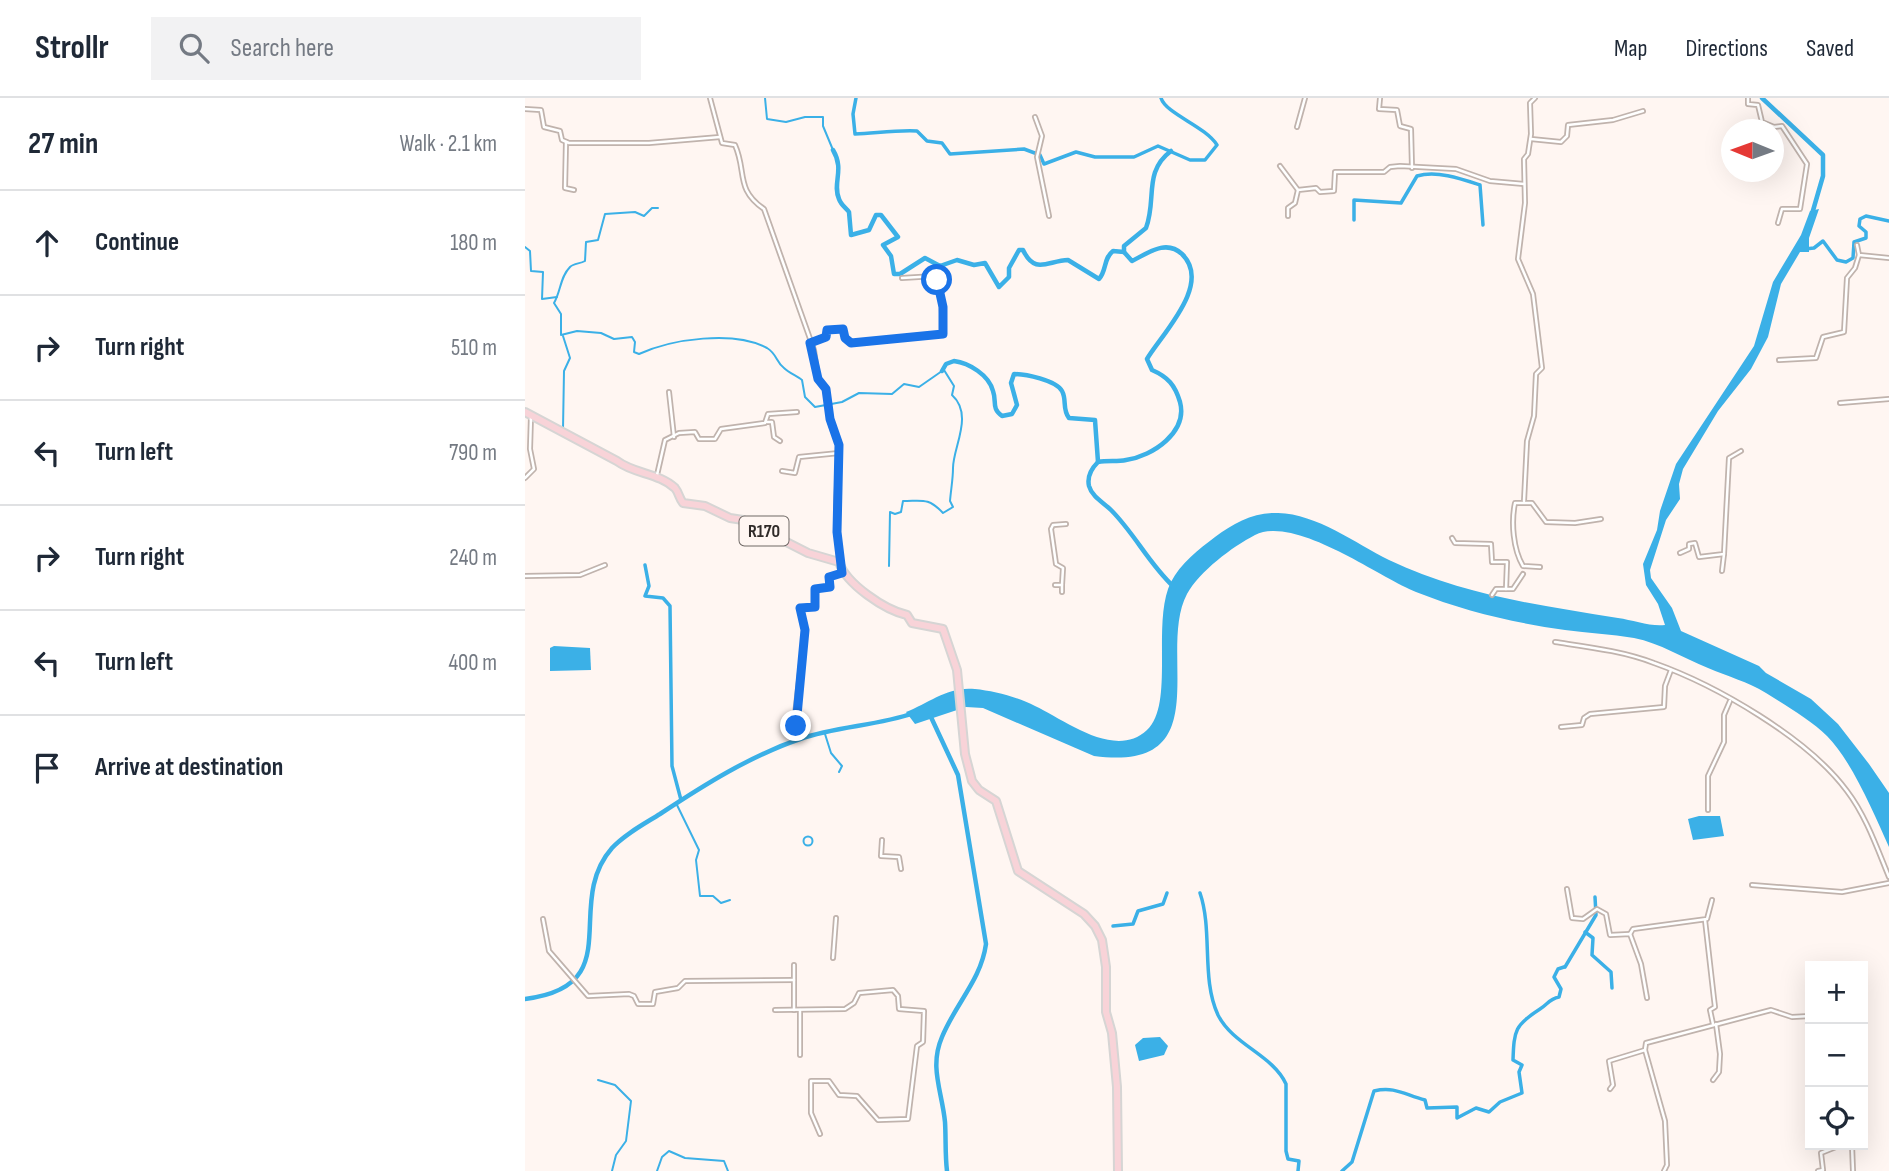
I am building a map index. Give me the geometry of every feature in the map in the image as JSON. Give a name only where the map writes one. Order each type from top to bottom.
[{"type":"main road","name":"R170","points":[[528,414],[617,461],[627,470],[656,478],[675,489],[684,503],[705,506],[743,520],[823,560],[839,562]]},
{"type":"main road","points":[[839,562],[842,573],[892,610],[907,615],[912,623],[943,629],[959,687],[969,773],[975,786],[996,801],[1018,871],[1084,914],[1099,931],[1105,957],[1107,1017],[1112,1032],[1117,1087],[1118,1171]]},
{"type":"street","points":[[710,98],[722,143],[735,145],[737,148],[744,187],[749,198],[764,209],[810,343],[818,379],[826,389],[839,453],[836,508],[839,562]]},
{"type":"street","points":[[1297,127],[1304,98]]},
{"type":"street","points":[[1380,98],[1379,109],[1397,110],[1400,126],[1411,129],[1412,168]]},
{"type":"street","points":[[1524,501],[1527,434],[1534,416],[1537,374],[1542,368],[1535,303],[1531,285],[1518,259],[1525,202],[1524,159],[1531,139],[1530,103],[1535,98]]},
{"type":"street","points":[[1748,98],[1748,104],[1758,105],[1762,121],[1774,127],[1782,126],[1807,164],[1807,181],[1800,209],[1782,209],[1778,223]]},
{"type":"street","points":[[525,109],[541,110],[544,127],[560,131],[562,140],[566,142],[649,143],[720,137]]},
{"type":"street","points":[[1531,139],[1561,142],[1567,136],[1568,125],[1616,120],[1643,111]]},
{"type":"street","points":[[1035,117],[1042,136],[1037,148],[1037,158],[1049,216]]},
{"type":"street","points":[[566,142],[565,188],[574,190]]},
{"type":"street","points":[[1280,166],[1298,190],[1295,203],[1288,208],[1288,216]]},
{"type":"street","points":[[1298,190],[1316,188],[1319,192],[1334,191],[1335,172],[1383,172],[1390,167],[1455,169],[1490,181],[1524,184]]},
{"type":"street","points":[[1779,360],[1816,358],[1823,337],[1845,332],[1847,278],[1856,268],[1859,255],[1857,245]]},
{"type":"street","points":[[1859,255],[1889,258]]},
{"type":"street","points":[[810,343],[826,337],[827,330],[838,329],[843,329],[845,338],[851,343],[943,334],[941,292],[935,276],[902,278]]},
{"type":"street","points":[[669,393],[675,436]]},
{"type":"street","points":[[1840,403],[1889,400]]},
{"type":"street","points":[[767,422],[768,414],[797,412]]},
{"type":"street","points":[[528,414],[534,469],[526,477],[531,481]]},
{"type":"street","points":[[656,478],[666,441],[675,436],[695,432],[699,439],[715,439],[721,429],[772,422],[774,437],[781,441]]},
{"type":"street","points":[[1723,571],[1729,458],[1741,451]]},
{"type":"street","points":[[782,471],[795,473],[799,457],[839,453]]},
{"type":"street","points":[[1540,567],[1522,565],[1513,537],[1514,505],[1524,501],[1532,503],[1546,522],[1601,519]]},
{"type":"street","points":[[1062,592],[1063,568],[1056,564],[1051,529],[1053,525],[1066,524]]},
{"type":"street","points":[[1452,538],[1455,543],[1491,544],[1492,562],[1507,562],[1506,589]]},
{"type":"street","points":[[1680,553],[1689,549],[1689,544],[1695,543],[1699,557],[1724,554]]},
{"type":"street","points":[[525,576],[580,575],[605,565]]},
{"type":"street","points":[[797,728],[805,630],[800,608],[815,607],[815,589],[830,587],[829,577],[842,573]]},
{"type":"street","points":[[1492,595],[1496,589],[1513,589],[1523,574]]},
{"type":"street","points":[[1055,585],[1062,585]]},
{"type":"street","points":[[1555,642],[1629,655],[1671,670],[1784,733],[1832,772],[1855,803],[1877,844],[1889,877]]},
{"type":"street","points":[[1561,727],[1582,725],[1587,715],[1596,713],[1664,707],[1665,685],[1671,670]]},
{"type":"street","points":[[1708,810],[1708,776],[1724,742],[1724,715],[1730,701]]},
{"type":"street","points":[[882,840],[881,856],[899,857],[901,869]]},
{"type":"street","points":[[1752,885],[1842,892],[1889,883]]},
{"type":"street","points":[[1567,888],[1572,918],[1583,919],[1596,910],[1606,914],[1610,935],[1630,934]]},
{"type":"street","points":[[1630,934],[1633,929],[1660,923],[1705,920],[1710,915],[1712,900]]},
{"type":"street","points":[[833,958],[836,918]]},
{"type":"street","points":[[543,919],[549,951],[588,996],[629,994],[640,1005],[653,1004],[655,992],[678,988],[685,981],[795,980]]},
{"type":"street","points":[[1705,920],[1715,1007],[1710,1010],[1720,1054],[1719,1072],[1713,1080]]},
{"type":"street","points":[[1630,934],[1641,964],[1647,998]]},
{"type":"street","points":[[794,1010],[795,965]]},
{"type":"street","points":[[775,1010],[845,1009],[854,1003],[859,993],[893,989],[898,996],[899,1009],[924,1011],[922,1044],[917,1046],[913,1062],[908,1119],[878,1120],[857,1096],[839,1095],[829,1081],[811,1081],[811,1113],[820,1134]]},
{"type":"street","points":[[800,1010],[800,1055]]},
{"type":"street","points":[[1664,1171],[1667,1161],[1665,1121],[1645,1050],[1646,1043],[1771,1010],[1791,1017],[1805,1016]]},
{"type":"street","points":[[1610,1089],[1613,1084],[1609,1061],[1645,1050]]},
{"type":"street","points":[[1818,1171],[1823,1170],[1821,1153],[1828,1150]]},
{"type":"street","points":[[1852,1150],[1853,1171]]},
{"type":"water","points":[[1819,209],[1809,238],[1809,252],[1800,252],[1781,284],[1768,337],[1751,369],[1718,411],[1683,469],[1679,484],[1680,499],[1666,520],[1650,570],[1651,578],[1672,608],[1681,631],[1759,666],[1766,673],[1811,699],[1838,724],[1889,793],[1889,847],[1862,788],[1827,736],[1759,689],[1644,640],[1527,624],[1452,605],[1416,592],[1336,550],[1292,533],[1272,531],[1246,540],[1208,568],[1187,594],[1179,618],[1177,703],[1171,728],[1158,746],[1133,756],[1094,756],[983,708],[966,707],[915,724],[906,712],[956,690],[975,689],[1021,700],[1075,728],[1105,739],[1120,741],[1134,738],[1147,730],[1155,718],[1160,702],[1165,599],[1175,575],[1190,557],[1222,532],[1245,519],[1269,513],[1307,518],[1389,560],[1444,582],[1530,603],[1665,625],[1658,604],[1646,585],[1643,564],[1657,530],[1660,511],[1676,464],[1754,346],[1773,282],[1801,235],[1810,211]]},
{"type":"water","points":[[550,648],[590,648],[591,670],[550,671]]},
{"type":"water","points":[[1720,816],[1724,836],[1693,840],[1688,819]]},
{"type":"water","points":[[1160,1037],[1168,1046],[1164,1055],[1139,1061],[1135,1045],[1143,1038]]},
{"type":"waterway","points":[[765,98],[767,119],[786,122],[805,117],[823,117],[823,126],[833,150]]},
{"type":"waterway","points":[[856,98],[853,114],[855,134],[917,131],[927,141],[942,143],[950,154],[1024,149],[1040,155],[1044,164],[1076,152],[1095,157],[1134,157],[1158,146],[1190,160],[1205,160],[1217,145],[1204,132],[1164,104],[1161,98]]},
{"type":"waterway","points":[[1762,98],[1823,155],[1823,176],[1812,214]]},
{"type":"waterway","points":[[833,150],[838,164],[837,193],[849,212],[851,235],[869,230],[876,215],[881,215],[898,237],[883,245],[891,256],[894,274],[900,274],[925,258],[940,266],[957,260],[974,265],[985,263],[999,287],[1009,277],[1009,268],[1019,250],[1023,250],[1028,258],[1037,264],[1068,260],[1099,279],[1110,254],[1113,251],[1124,252]]},
{"type":"waterway","points":[[1171,151],[1162,159],[1154,177],[1146,228],[1124,246],[1124,252],[1132,261],[1151,251],[1170,248],[1182,254],[1190,266],[1192,280],[1188,294],[1147,359],[1152,370],[1167,379],[1176,391],[1180,402],[1179,423],[1166,441],[1147,453],[1126,460],[1098,462],[1091,473],[1089,486],[1098,500],[1120,519],[1157,569],[1174,587]]},
{"type":"waterway","points":[[1354,220],[1354,200],[1401,203],[1417,176],[1433,174],[1480,185],[1483,225]]},
{"type":"waterway","points":[[658,208],[652,208],[644,216],[635,212],[605,214],[598,240],[586,242],[585,261],[570,267],[562,280],[554,303],[561,314],[561,335],[577,331],[601,333],[614,339],[632,337],[635,342],[634,352],[639,354],[668,344],[703,339],[753,342],[770,350],[781,366],[802,380],[805,397],[815,407],[842,402],[859,393],[892,394],[904,384],[919,387],[942,371]]},
{"type":"waterway","points":[[1805,249],[1814,248],[1823,241],[1837,260],[1846,262],[1853,258],[1854,242],[1866,238],[1866,232],[1859,226],[1860,219],[1866,216],[1889,221]]},
{"type":"waterway","points":[[525,247],[530,251],[531,271],[543,272],[542,299],[557,297]]},
{"type":"waterway","points":[[563,336],[570,358],[564,371],[563,429]]},
{"type":"waterway","points":[[942,371],[946,364],[954,361],[978,371],[991,385],[995,407],[1002,416],[1012,414],[1017,405],[1011,383],[1014,374],[1032,376],[1054,384],[1062,391],[1069,418],[1095,420],[1098,462]]},
{"type":"waterway","points":[[889,566],[890,512],[901,512],[903,501],[929,502],[943,513],[953,507],[950,501],[954,460],[962,421],[958,403],[952,395],[954,386],[944,370]]},
{"type":"waterway","points":[[645,565],[649,586],[645,596],[663,598],[670,606],[672,766],[681,800]]},
{"type":"waterway","points":[[525,999],[557,991],[576,978],[585,961],[592,894],[598,870],[612,848],[629,834],[693,792],[781,746],[814,735],[914,713]]},
{"type":"waterway","points":[[930,715],[958,775],[986,944],[974,980],[938,1048],[936,1069],[945,1122],[947,1171]]},
{"type":"waterway","points":[[825,734],[831,753],[842,766],[839,772]]},
{"type":"waterway","points":[[676,803],[699,850],[696,860],[700,896],[713,896],[721,903],[730,900]]},
{"type":"waterway","points":[[808,836],[813,841],[808,846],[803,841],[808,836]]},
{"type":"waterway","points":[[1113,926],[1133,924],[1138,911],[1163,904],[1167,893]]},
{"type":"waterway","points":[[1200,893],[1206,923],[1208,971],[1213,1001],[1225,1025],[1272,1065],[1286,1084],[1286,1151],[1288,1159],[1299,1161],[1298,1171]]},
{"type":"waterway","points":[[1565,967],[1596,915],[1595,897]]},
{"type":"waterway","points":[[1585,932],[1593,938],[1592,955],[1611,972],[1612,988]]},
{"type":"waterway","points":[[1342,1171],[1352,1162],[1374,1091],[1400,1092],[1425,1100],[1427,1108],[1457,1107],[1457,1118],[1476,1108],[1489,1112],[1500,1102],[1522,1093],[1519,1072],[1522,1065],[1513,1060],[1515,1035],[1525,1020],[1559,997],[1561,989],[1554,977],[1558,969],[1564,967]]},
{"type":"waterway","points":[[598,1080],[615,1085],[631,1101],[626,1141],[616,1155],[612,1171]]},
{"type":"waterway","points":[[657,1171],[662,1157],[669,1151],[685,1158],[724,1161],[728,1171]]},
{"type":"route","points":[[796,726],[805,630],[800,608],[815,607],[815,589],[830,587],[829,577],[842,573],[836,508],[839,445],[830,419],[826,389],[818,379],[814,350],[810,343],[826,337],[827,330],[838,329],[843,329],[849,343],[925,338],[943,334],[943,307],[937,280]]}]
